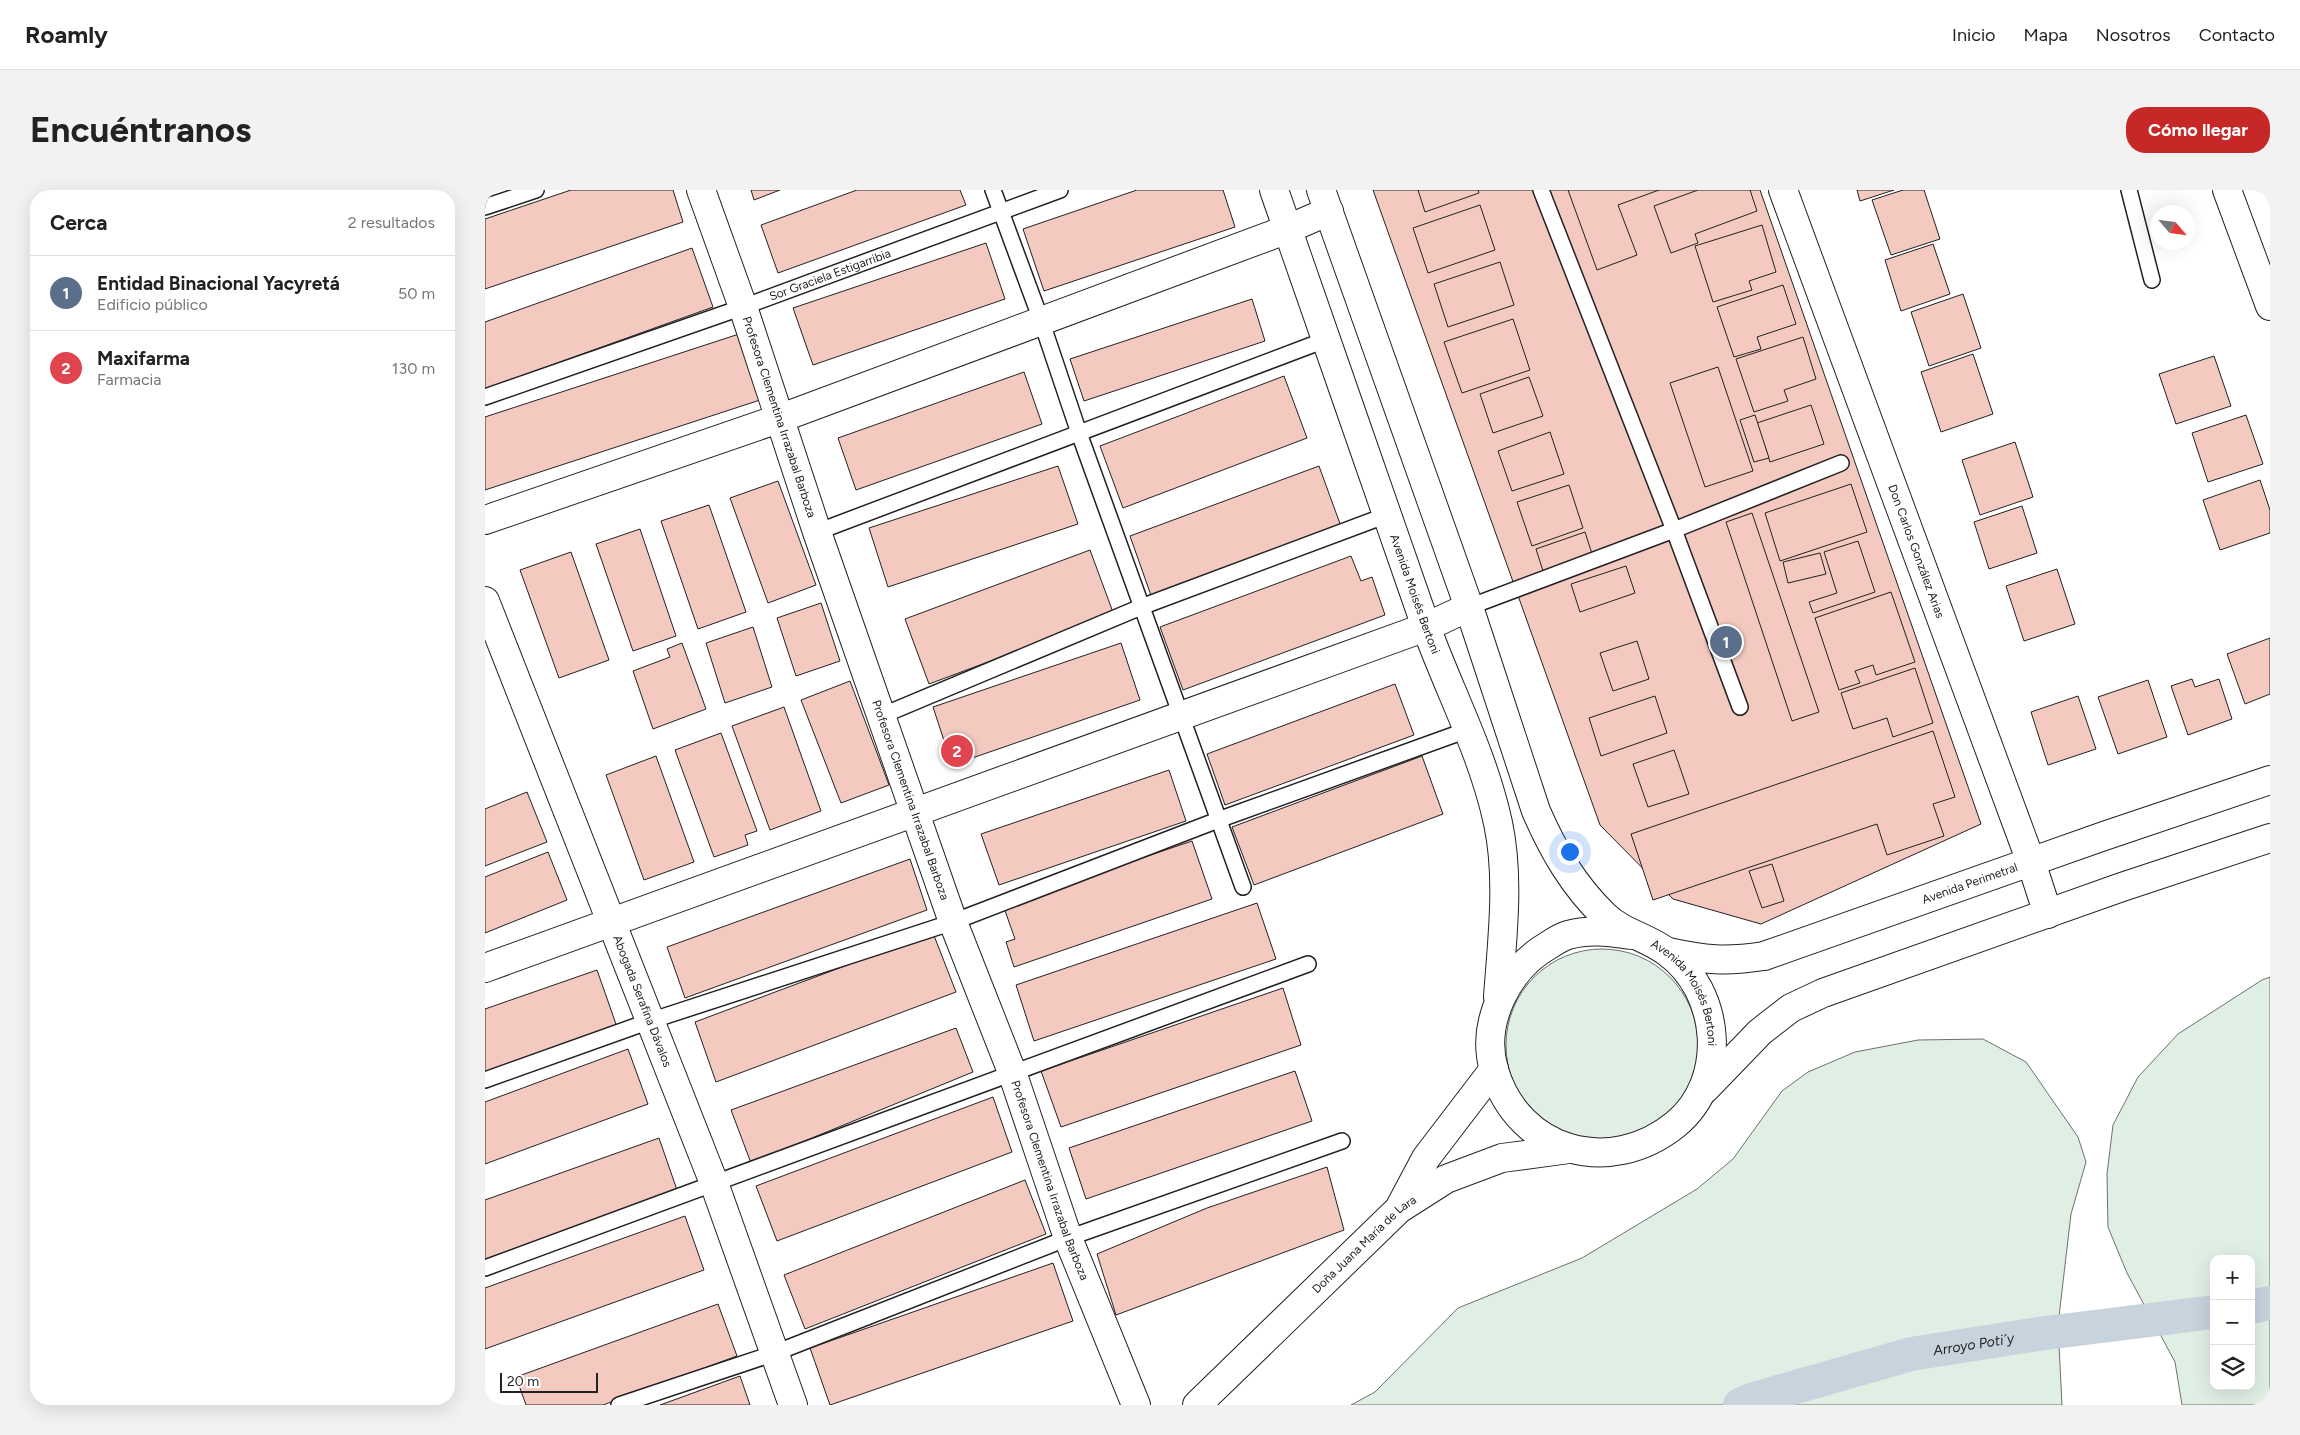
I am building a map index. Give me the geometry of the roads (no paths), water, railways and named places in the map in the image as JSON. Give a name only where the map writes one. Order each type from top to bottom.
[{"type":"street","name":"Profesora Clementina Irrazabal Barboza","points":[[701,190],[781,418],[817,532],[953,922],[1011,1072],[1068,1238],[1136,1405]]},
{"type":"street","name":"Avenida Moisés Bertoni","points":[[1275,190],[1325,340],[1426,627],[1470,729],[1486,777],[1499,833],[1503,878],[1497,1006]]},
{"type":"street","name":"Don Carlos González Arias","points":[[1783,190],[2031,862],[2048,914]]},
{"type":"street","points":[[2227,190],[2270,306]]},
{"type":"street","name":"Avenida Moisés Bertoni","points":[[1325,200],[1469,607],[1536,811],[1550,842],[1565,868],[1587,897],[1606,917],[1631,935],[1666,951],[1689,973],[1701,994],[1713,1031],[1711,1063],[1700,1093],[1683,1119],[1659,1138],[1630,1150],[1607,1153],[1569,1149],[1535,1132],[1509,1104],[1494,1070],[1490,1048],[1491,1026],[1497,1006],[1515,973],[1536,952],[1565,935],[1597,930],[1631,935]]},
{"type":"street","points":[[485,520],[781,418],[1288,229],[1325,200]]},
{"type":"street","name":"Abogada Serafina Dávalos","points":[[485,601],[714,1183],[793,1405]]},
{"type":"street","points":[[485,968],[914,811],[1181,717],[1426,627],[1469,607]]},
{"type":"street","name":"Avenida Perimetral","points":[[1666,951],[1706,960],[1736,960],[1764,956],[2270,780]]},
{"type":"street","points":[[1700,1093],[1760,1032],[1791,1008],[1823,993],[2270,838]]},
{"type":"street","points":[[1399,1209],[1426,1158],[1494,1070]]},
{"type":"street","name":"Doña Juana María de Lara","points":[[1197,1405],[1399,1209],[1446,1178],[1502,1158],[1569,1149]]},
{"type":"lane","points":[[485,207],[535,190]]},
{"type":"lane","points":[[993,190],[1243,887]]},
{"type":"lane","name":"Sor Graciela Estigarribia","points":[[485,397],[743,308],[1060,190]]},
{"type":"lane","points":[[1541,190],[1741,707]]},
{"type":"lane","points":[[2129,190],[2152,280]]},
{"type":"lane","points":[[817,532],[1325,340]]},
{"type":"lane","points":[[1469,607],[1674,530],[1841,462]]},
{"type":"lane","points":[[881,716],[1141,607],[1387,516]]},
{"type":"lane","points":[[485,1080],[650,1021],[953,922],[1218,820],[1470,729]]},
{"type":"lane","points":[[485,1268],[1011,1072],[1308,964]]},
{"type":"lane","points":[[619,1405],[775,1353],[1068,1238],[1342,1141]]},
{"type":"waterway","name":"Arroyo Poti´y","points":[[2255,1306],[2270,1303]]},
{"type":"waterway","name":"Arroyo Poti´y","points":[[1740,1405],[1754,1399],[1911,1354],[2038,1334],[2210,1312]]},
{"type":"place","name":"Entidad Binacional Yacyretá","points":[[1726,642]]},
{"type":"place","name":"Maxifarma","points":[[957,751]]}]
